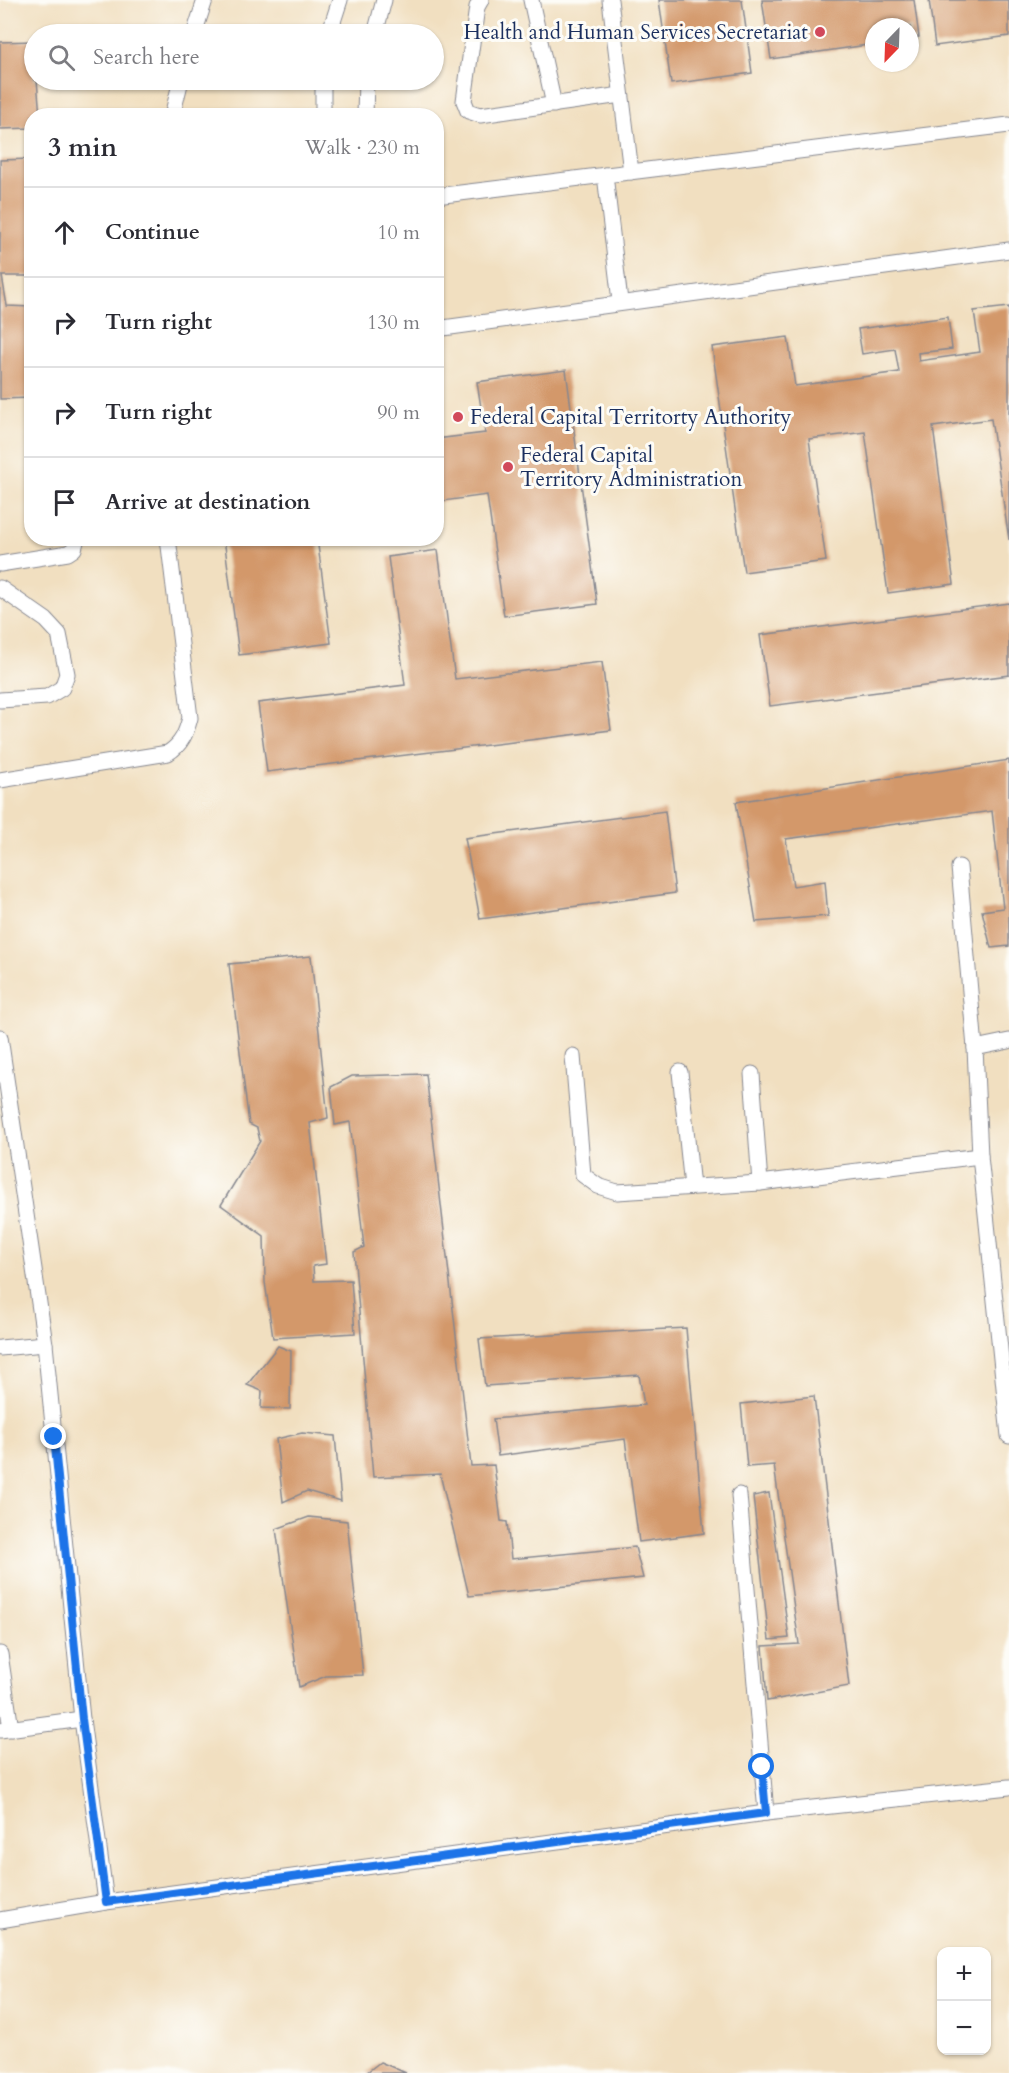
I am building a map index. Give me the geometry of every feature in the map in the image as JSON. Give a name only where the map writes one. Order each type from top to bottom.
[{"type":"lane","points":[[197,24],[205,0]]},
{"type":"lane","points":[[332,24],[340,0]]},
{"type":"lane","points":[[378,24],[384,0]]},
{"type":"lane","points":[[481,0],[477,7],[464,101],[468,111],[480,115],[621,95]]},
{"type":"lane","points":[[531,0],[554,105]]},
{"type":"lane","points":[[610,0],[631,172]]},
{"type":"lane","points":[[174,108],[178,90]]},
{"type":"lane","points":[[323,90],[323,108]]},
{"type":"lane","points":[[365,108],[366,90]]},
{"type":"lane","points":[[444,195],[1009,125]]},
{"type":"lane","points":[[605,175],[620,302]]},
{"type":"lane","points":[[444,327],[1009,250]]},
{"type":"lane","points":[[0,564],[68,553],[75,546]]},
{"type":"lane","points":[[0,780],[168,753],[177,747],[185,734],[190,718],[169,546]]},
{"type":"lane","points":[[0,588],[45,620],[59,634],[67,674],[62,688],[47,697],[0,700]]},
{"type":"lane","points":[[959,867],[975,1048],[980,1156],[1009,1436]]},
{"type":"lane","points":[[0,1037],[45,1344],[82,1719],[106,1902]]},
{"type":"lane","points":[[975,1048],[1009,1041]]},
{"type":"lane","points":[[573,1056],[583,1175],[598,1186],[617,1192],[760,1183],[980,1156]]},
{"type":"lane","points":[[680,1072],[692,1187]]},
{"type":"lane","points":[[752,1074],[760,1183]]},
{"type":"lane","points":[[0,1348],[45,1344]]},
{"type":"lane","points":[[739,1495],[766,1813]]},
{"type":"lane","points":[[0,1654],[5,1730],[82,1719]]},
{"type":"lane","points":[[0,1920],[106,1902],[766,1813],[1009,1787]]},
{"type":"building","name":"Health and Human Services Secretariat","points":[[659,0],[742,0],[752,73],[671,84]]},
{"type":"building","name":"Health and Human Services Secretariat","points":[[762,0],[914,0],[916,18],[865,18],[865,45],[771,59]]},
{"type":"building","points":[[929,0],[1009,0],[1009,36],[935,46]]},
{"type":"building","points":[[24,41],[24,90],[38,90],[39,108],[24,108],[24,128],[0,129],[0,42]]},
{"type":"building","points":[[24,159],[24,276],[2,276],[7,306],[24,307],[24,398],[0,399],[0,160]]},
{"type":"building","points":[[1009,307],[1009,540],[991,419],[933,427],[954,584],[888,593],[865,432],[809,439],[826,561],[744,572],[712,347],[788,337],[795,386],[899,372],[895,349],[862,354],[858,329],[948,317],[952,349],[918,353],[919,361],[980,352],[974,311]]},
{"type":"building","name":"Federal Capital Territory Administration","points":[[566,370],[597,604],[504,616],[487,495],[444,501],[444,438],[485,433],[477,382]]},
{"type":"building","points":[[225,546],[318,546],[331,643],[239,655]]},
{"type":"building","points":[[438,550],[455,679],[602,662],[611,730],[267,772],[258,703],[405,685],[388,557]]},
{"type":"building","points":[[1009,603],[1009,675],[770,706],[760,635]]},
{"type":"building","points":[[1009,760],[1009,946],[991,948],[982,911],[1003,908],[992,811],[786,839],[793,886],[825,881],[828,916],[756,922],[736,802]]},
{"type":"building","points":[[665,811],[675,893],[480,919],[465,838]]},
{"type":"building","points":[[311,956],[328,1118],[310,1123],[326,1264],[313,1266],[314,1281],[351,1280],[355,1333],[273,1338],[265,1282],[264,1236],[221,1205],[260,1141],[257,1128],[249,1124],[229,964]]},
{"type":"building","points":[[426,1074],[471,1466],[494,1465],[501,1521],[507,1522],[511,1559],[635,1547],[643,1578],[469,1596],[440,1474],[373,1477],[354,1252],[364,1247],[350,1122],[335,1125],[331,1087],[352,1076]]},
{"type":"building","points":[[686,1328],[704,1533],[639,1542],[625,1439],[498,1456],[493,1419],[644,1405],[639,1375],[485,1386],[479,1339]]},
{"type":"building","points":[[278,1346],[291,1351],[290,1409],[261,1408],[262,1391],[247,1385]]},
{"type":"building","points":[[814,1396],[849,1686],[767,1701],[763,1646],[799,1644],[774,1465],[747,1467],[741,1404]]},
{"type":"building","points":[[302,1433],[335,1436],[341,1501],[307,1491],[283,1502],[276,1439]]},
{"type":"building","points":[[769,1493],[789,1638],[769,1640],[753,1496]]},
{"type":"building","points":[[309,1517],[347,1521],[363,1675],[326,1676],[299,1687],[276,1529]]},
{"type":"building","points":[[380,2062],[406,2073],[366,2073]]},
{"type":"place","name":"Health and Human Services Secretariat","points":[[820,32]]},
{"type":"place","name":"Federal Capital Territorty Authority","points":[[458,417]]},
{"type":"place","name":"Federal Capital Territory Administration","points":[[508,467]]},
{"type":"route","points":[[54,1437],[82,1719],[106,1902],[766,1813],[762,1767]]}]
